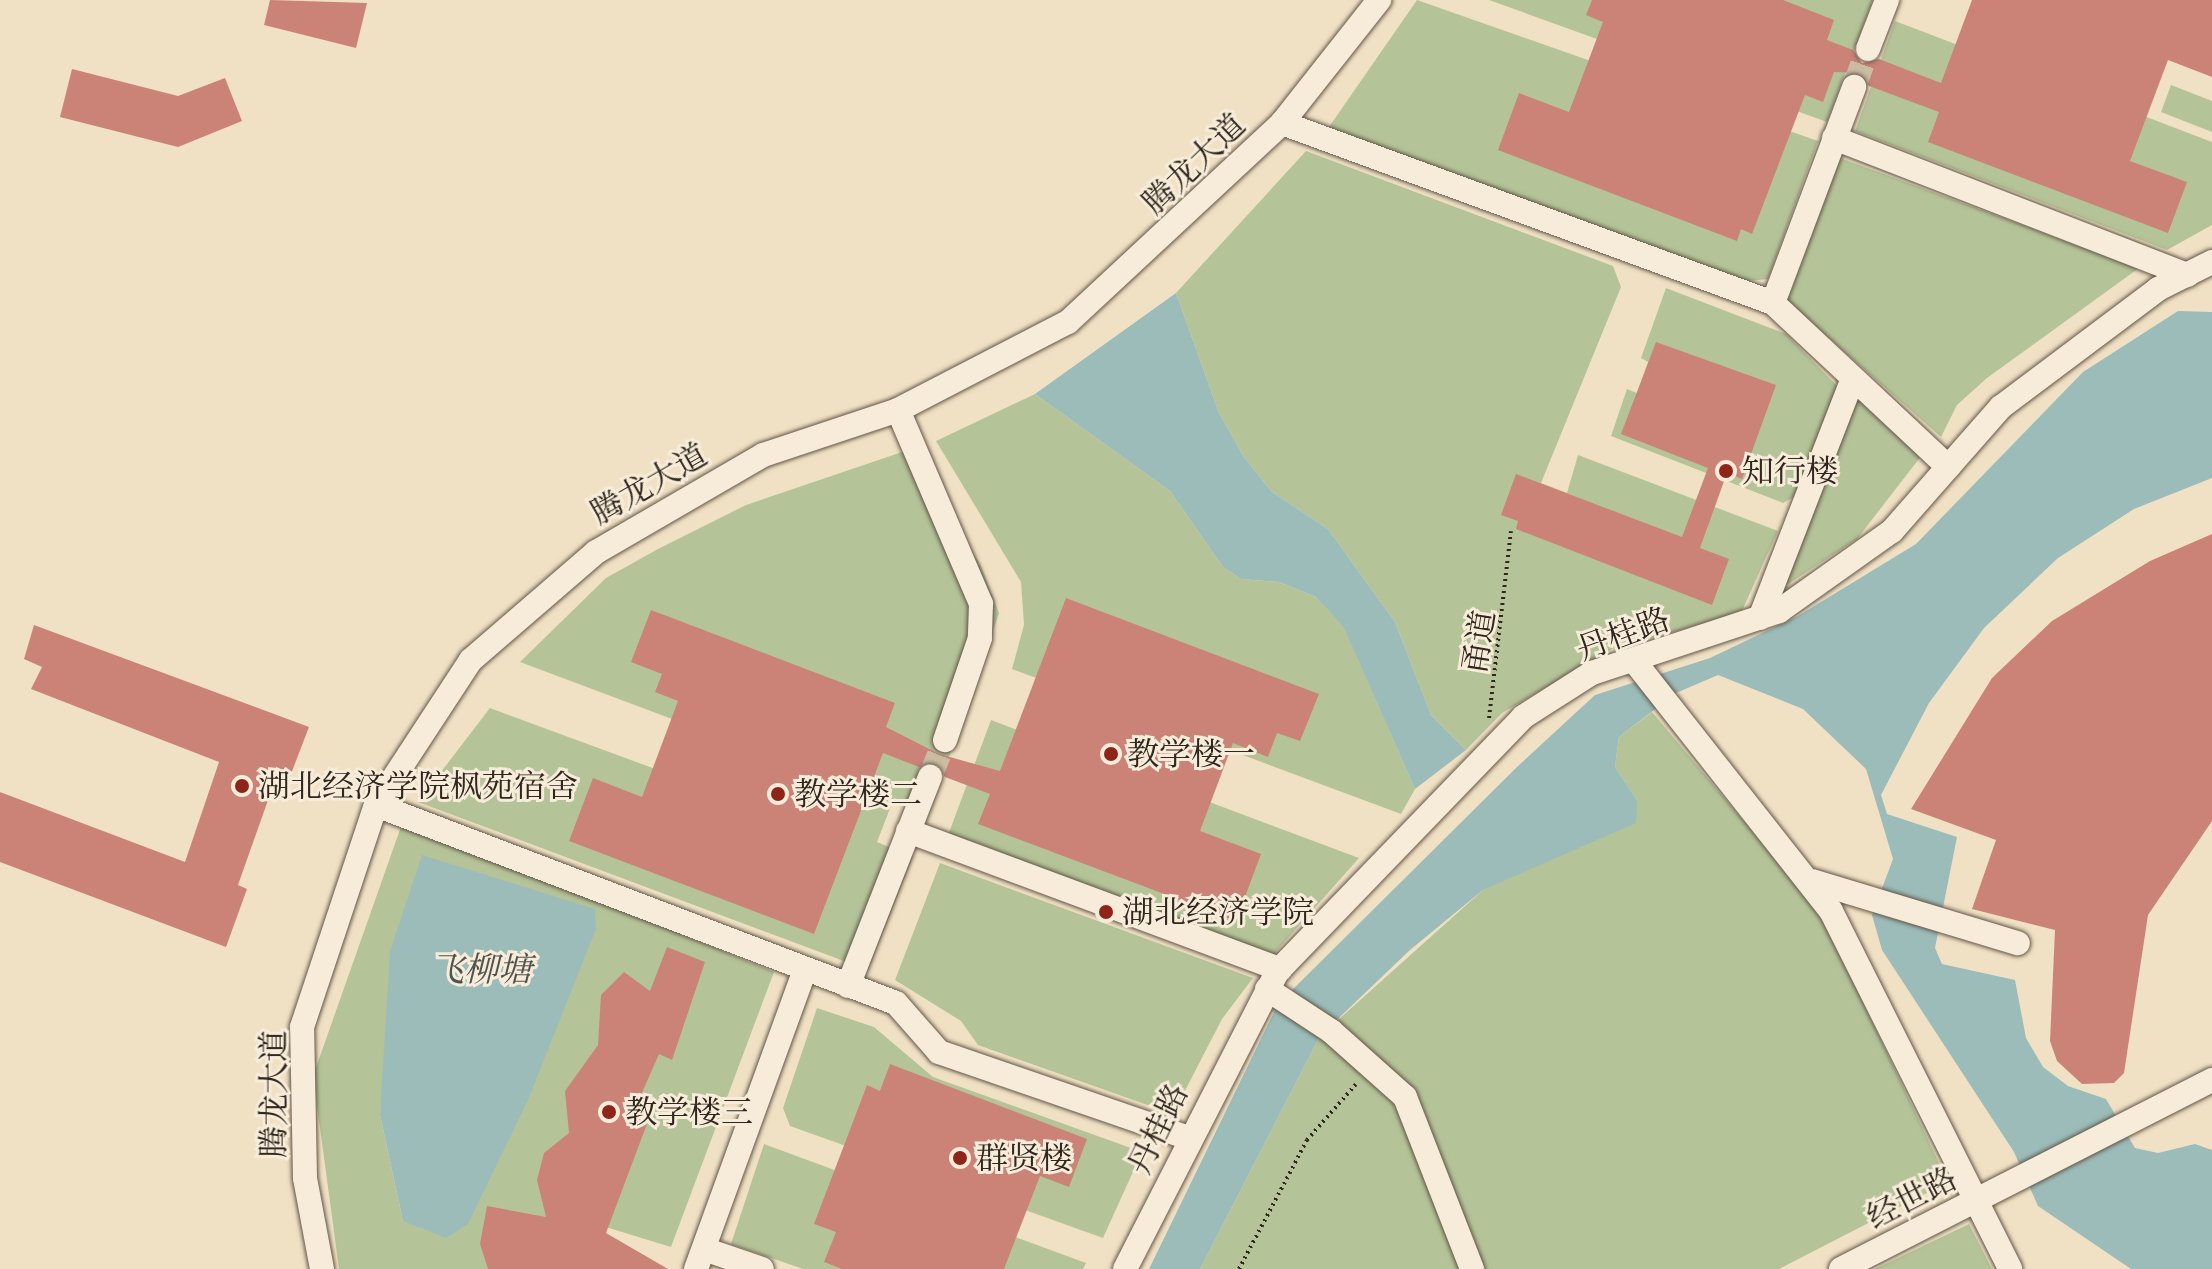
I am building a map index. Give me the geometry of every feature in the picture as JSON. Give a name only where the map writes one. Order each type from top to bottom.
[{"type":"street","name":"腾龙大道","points":[[322,1269],[305,1178],[302,1027],[376,805],[471,660],[596,552],[763,455],[898,410],[1068,322],[1282,123],[1379,0]]},
{"type":"street","points":[[1868,49],[1887,0]]},
{"type":"street","points":[[1773,303],[1854,87]]},
{"type":"street","points":[[1282,123],[1773,303],[1948,467]]},
{"type":"street","points":[[1834,138],[2187,275]]},
{"type":"street","name":"丹桂路","points":[[1125,1269],[1189,1138],[1275,985],[1523,717],[1592,673],[1636,664],[1760,618],[1892,531],[2001,407],[2187,275],[2212,262]]},
{"type":"street","points":[[1760,618],[1853,378]]},
{"type":"street","points":[[898,410],[981,604],[980,638],[945,740]]},
{"type":"street","points":[[1636,664],[1664,706],[1812,881],[2010,1269]]},
{"type":"street","points":[[848,986],[930,777]]},
{"type":"street","points":[[376,805],[896,1003],[939,1052],[1189,1138]]},
{"type":"street","points":[[908,831],[1275,985],[1405,1097],[1472,1269]]},
{"type":"street","points":[[1812,881],[2018,943]]},
{"type":"street","points":[[762,1269],[700,1259],[805,969]]},
{"type":"street","name":"经世路","points":[[1841,1269],[2212,1080]]},
{"type":"path","name":"甬道","points":[[1483,759],[1510,585],[1511,531]]},
{"type":"path","points":[[1239,1269],[1307,1140],[1340,1094],[1377,1071]]},
{"type":"green space","points":[[1417,0],[1818,141],[1768,279],[1739,282],[1329,127]]},
{"type":"green space","points":[[1489,0],[1873,0],[1827,122]]},
{"type":"green space","points":[[1895,21],[2212,142],[2212,225],[2167,250],[1855,131]]},
{"type":"green space","points":[[2171,85],[2212,101],[2212,132],[2161,112]]},
{"type":"green space","points":[[1306,151],[1613,266],[1621,287],[1541,483],[1567,493],[1578,455],[1778,531],[1741,613],[1612,649],[1502,713],[1466,750],[1431,715],[1395,622],[1328,529],[1271,491],[1244,457],[1219,413],[1176,293]]},
{"type":"green space","points":[[1840,158],[2139,268],[1987,378],[1957,405],[1941,437],[1787,301]]},
{"type":"green space","points":[[1666,288],[1786,334],[1837,386],[1794,497],[1783,503],[1611,436],[1627,389],[1637,393],[1648,362],[1641,358]]},
{"type":"green space","points":[[1035,394],[1170,491],[1223,567],[1241,579],[1279,582],[1316,597],[1343,625],[1415,789],[1401,814],[1012,669],[1024,625],[1021,582],[936,441]]},
{"type":"green space","points":[[1857,394],[1922,455],[1857,539],[1779,590]]},
{"type":"green space","points":[[911,449],[981,566],[999,613],[930,812],[894,798],[877,842],[913,857],[868,970],[418,802],[490,708],[696,784],[712,734],[520,662],[606,578],[658,549],[746,505]]},
{"type":"green space","points":[[1652,712],[1821,913],[1948,1182],[1779,1269],[1200,1269],[1320,1036],[1483,890],[1637,800],[1615,767],[1619,737]]},
{"type":"green space","points":[[991,720],[1359,858],[1272,956],[947,838]]},
{"type":"green space","points":[[403,821],[774,972],[671,1247],[599,1225],[590,1247],[646,1269],[339,1269],[313,1076]],"holes":[[[387,1034],[403,1221],[380,1115]]]},
{"type":"green space","points":[[940,863],[1253,978],[1222,1019],[1173,1114],[978,1045],[961,1021],[895,980]]},
{"type":"green space","points":[[817,1008],[874,1027],[933,1077],[1142,1152],[1103,1238],[790,1126],[783,1108]]},
{"type":"green space","points":[[764,1144],[1086,1263],[1083,1269],[803,1269],[731,1244]]},
{"type":"green space","points":[[1969,1224],[1992,1269],[1875,1269]]},
{"type":"water","points":[[1176,293],[1219,413],[1244,457],[1271,491],[1328,529],[1395,622],[1431,715],[1466,750],[1415,789],[1343,626],[1316,597],[1279,582],[1241,579],[1223,567],[1170,491],[1035,394]]},
{"type":"water","points":[[2178,311],[2212,312],[2212,478],[2134,509],[2058,558],[1984,628],[1929,703],[1881,795],[1887,814],[1957,837],[1935,948],[1942,964],[2015,980],[2026,1038],[2043,1067],[2068,1086],[2106,1099],[2135,1148],[2158,1153],[2195,1144],[2212,1150],[2212,1269],[2131,1269],[2038,1206],[2014,1152],[1882,950],[1872,915],[1893,859],[1866,769],[1803,709],[1718,675],[1676,693],[1619,737],[1615,767],[1637,800],[1636,823],[1483,890],[1410,950],[1320,1036],[1200,1269],[1149,1269],[1278,1004],[1517,767],[1595,695],[1710,658],[1798,616],[1916,544],[2083,372]]},
{"type":"water","name":"飞柳塘","points":[[422,855],[595,909],[596,929],[528,1100],[468,1224],[446,1238],[403,1221],[380,1115],[390,951]]},
{"type":"building","points":[[270,0],[367,3],[356,48],[264,25]]},
{"type":"building","points":[[1592,0],[1783,0],[1834,20],[1827,40],[1853,50],[1862,63],[1879,59],[1941,83],[1972,0],[2212,0],[2212,77],[2168,60],[2130,161],[2187,182],[2168,233],[1928,142],[1939,112],[1869,86],[1860,73],[1834,72],[1823,102],[1805,95],[1752,234],[1741,229],[1737,241],[1498,150],[1519,93],[1569,112],[1603,22],[1586,15]]},
{"type":"building","points":[[72,69],[178,96],[225,78],[242,121],[178,147],[60,117]]},
{"type":"building","name":"知行楼","points":[[1656,342],[1776,385],[1742,479],[1727,473],[1700,548],[1729,559],[1712,605],[1516,529],[1518,521],[1501,515],[1516,474],[1682,537],[1708,468],[1621,434]]},
{"type":"building","points":[[2212,534],[2212,821],[2148,915],[2124,1073],[2114,1083],[2082,1084],[2057,1061],[2050,1041],[2055,930],[1972,909],[1996,840],[1911,809],[1992,678],[2052,621],[2150,561]]},
{"type":"building","points":[[1066,598],[1319,694],[1300,741],[1277,733],[1268,757],[1233,743],[1200,831],[1261,854],[1236,921],[978,824],[990,794],[945,777],[935,763],[919,767],[883,753],[814,934],[569,841],[593,778],[642,797],[678,701],[655,692],[662,674],[631,662],[651,610],[895,703],[886,727],[939,754],[1000,771]]},
{"type":"building","name":"湖北经济学院枫苑宿舍","points":[[34,625],[309,727],[286,787],[273,786],[238,885],[247,889],[226,947],[0,862],[0,792],[185,862],[219,762],[31,689],[42,667],[24,659]]},
{"type":"building","name":"教学楼三","points":[[667,947],[705,962],[672,1060],[659,1054],[641,1095],[656,1100],[606,1233],[668,1269],[488,1269],[480,1244],[487,1206],[546,1217],[537,1180],[544,1153],[569,1133],[565,1091],[598,1045],[601,995],[624,972],[650,991]]},
{"type":"building","name":"群贤楼","points":[[890,1064],[1087,1139],[1069,1187],[1040,1176],[1004,1269],[842,1269],[824,1262],[836,1232],[814,1224],[867,1085],[880,1091]]},
{"type":"tunnel","points":[[1854,87],[1868,49]]},
{"type":"tunnel","points":[[930,777],[945,740]]},
{"type":"place","name":"知行楼","points":[[1726,471]]},
{"type":"place","name":"教学楼一","points":[[1111,754]]},
{"type":"place","name":"湖北经济学院枫苑宿舍","points":[[242,786]]},
{"type":"place","name":"教学楼二","points":[[778,794]]},
{"type":"place","name":"湖北经济学院","points":[[1106,912]]},
{"type":"place","name":"教学楼三","points":[[609,1112]]},
{"type":"place","name":"群贤楼","points":[[960,1158]]}]
